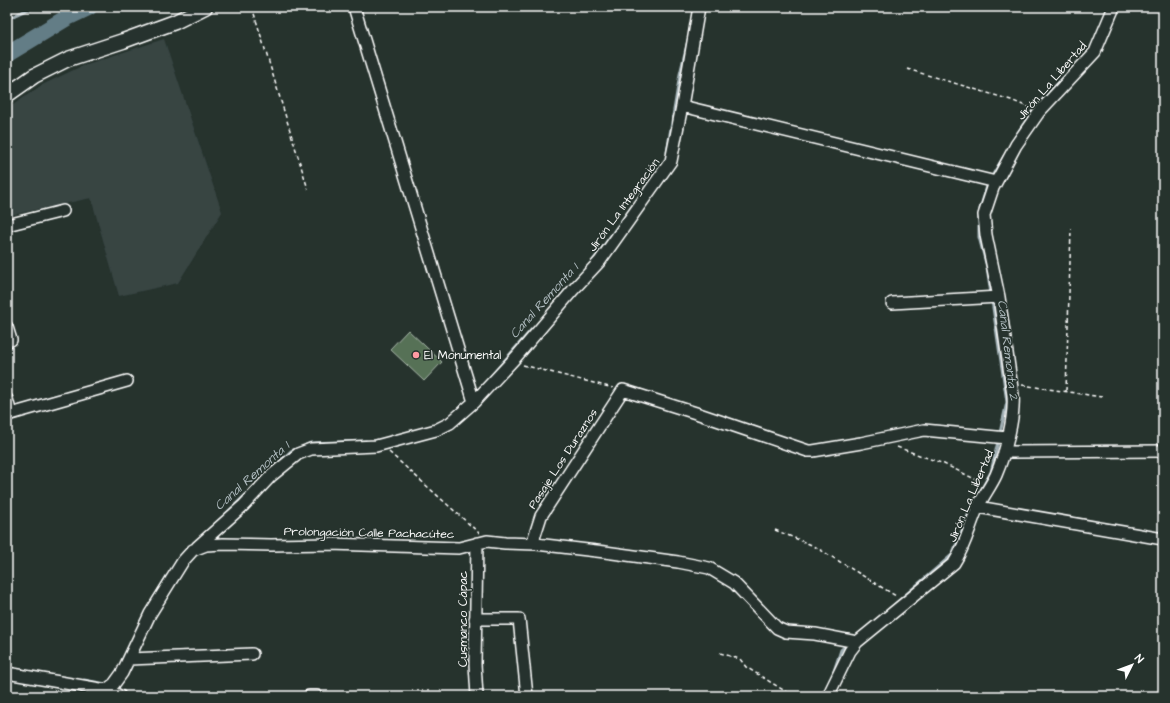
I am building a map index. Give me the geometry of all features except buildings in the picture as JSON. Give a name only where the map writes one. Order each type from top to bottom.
[{"type":"main road","points":[[7,94],[34,76],[68,59],[175,22],[205,7]]},
{"type":"street","points":[[354,7],[474,402]]},
{"type":"street","name":"Jirón La Integración","points":[[193,550],[244,505],[271,476],[298,454],[311,449],[376,446],[436,430],[450,422],[474,402],[512,362],[573,290],[600,261],[671,161],[699,7]]},
{"type":"street","name":"Jirón La Libertad","points":[[828,696],[850,651],[857,642],[954,563],[967,539],[978,507],[996,475],[1004,452],[1014,407],[999,297],[986,235],[984,215],[996,182],[1016,145],[1039,112],[1095,52],[1114,7]]},
{"type":"street","points":[[682,106],[996,182]]},
{"type":"street","points":[[7,225],[63,211]]},
{"type":"street","points":[[892,302],[999,297]]},
{"type":"street","points":[[7,327],[11,340],[7,341]]},
{"type":"street","points":[[7,399],[11,414],[127,382]]},
{"type":"street","points":[[623,390],[808,451],[861,443],[924,430],[1007,438]]},
{"type":"street","name":"Pasaje Los Duraznos","points":[[532,544],[541,516],[623,390]]},
{"type":"street","points":[[1004,452],[1163,451]]},
{"type":"street","points":[[978,507],[1163,539]]},
{"type":"street","name":"Prolongación Calle Pachacútec","points":[[193,550],[206,545],[223,544],[330,544],[459,548],[482,542],[532,544],[678,562],[709,568],[734,583],[777,628],[786,632],[815,634],[857,642]]},
{"type":"street","name":"Cusmanco Cápac","points":[[477,696],[475,619],[482,542]]},
{"type":"street","points":[[106,690],[114,684],[130,659],[140,634],[154,608],[183,561],[193,550]]},
{"type":"street","points":[[475,619],[519,619],[527,696]]},
{"type":"street","points":[[130,659],[252,654]]},
{"type":"street","points":[[7,673],[106,690],[120,696]]},
{"type":"street","points":[[309,696],[316,696]]},
{"type":"path","points":[[252,7],[308,188]]},
{"type":"path","points":[[907,69],[1011,100],[1039,112]]},
{"type":"path","points":[[1066,391],[1071,229]]},
{"type":"path","points":[[512,362],[623,390]]},
{"type":"path","points":[[1012,384],[1102,396]]},
{"type":"path","points":[[380,444],[482,542]]},
{"type":"path","points":[[897,447],[944,464],[990,486]]},
{"type":"path","points":[[775,530],[814,546],[906,602]]},
{"type":"path","points":[[720,653],[740,659],[746,667],[793,696]]},
{"type":"shaded area","points":[[164,39],[222,212],[178,283],[119,296],[91,198],[7,216],[7,109],[42,85],[84,65]]},
{"type":"green space","name":"El Monumental","points":[[408,330],[442,362],[424,381],[390,349]]},
{"type":"waterway","points":[[7,19],[26,10],[38,7]]},
{"type":"waterway","points":[[7,54],[68,17],[89,7]]},
{"type":"waterway","name":"Canal Remonta 1","points":[[667,152],[680,74],[688,40]]},
{"type":"waterway","name":"Canal Remonta 2","points":[[1014,139],[1034,110],[1074,67]]},
{"type":"waterway","name":"Canal Remonta 2","points":[[980,209],[988,183],[1004,156]]},
{"type":"waterway","name":"Canal Remonta 1","points":[[592,262],[633,205]]},
{"type":"waterway","name":"Canal Remonta 2","points":[[888,610],[952,555],[971,508],[991,472],[1007,402],[987,267],[979,237],[979,216]]},
{"type":"waterway","name":"Canal Remonta 1","points":[[491,376],[532,329]]},
{"type":"waterway","name":"Canal Remonta 1","points":[[306,445],[311,443],[366,441]]},
{"type":"waterway","name":"Canal Remonta 1","points":[[277,464],[291,451],[299,448]]},
{"type":"waterway","name":"Canal Remonta 1","points":[[212,527],[256,485]]},
{"type":"waterway","name":"Canal Remonta 1","points":[[149,606],[167,576]]},
{"type":"waterway","name":"Canal Remonta 2","points":[[832,677],[841,650],[849,643]]},
{"type":"waterway","name":"Canal Remonta 1","points":[[83,683],[84,680],[106,684],[108,683]]},
{"type":"waterway","name":"Canal Remonta 1","points":[[81,696],[83,689]]},
{"type":"place","name":"El Monumental","points":[[416,355]]}]
